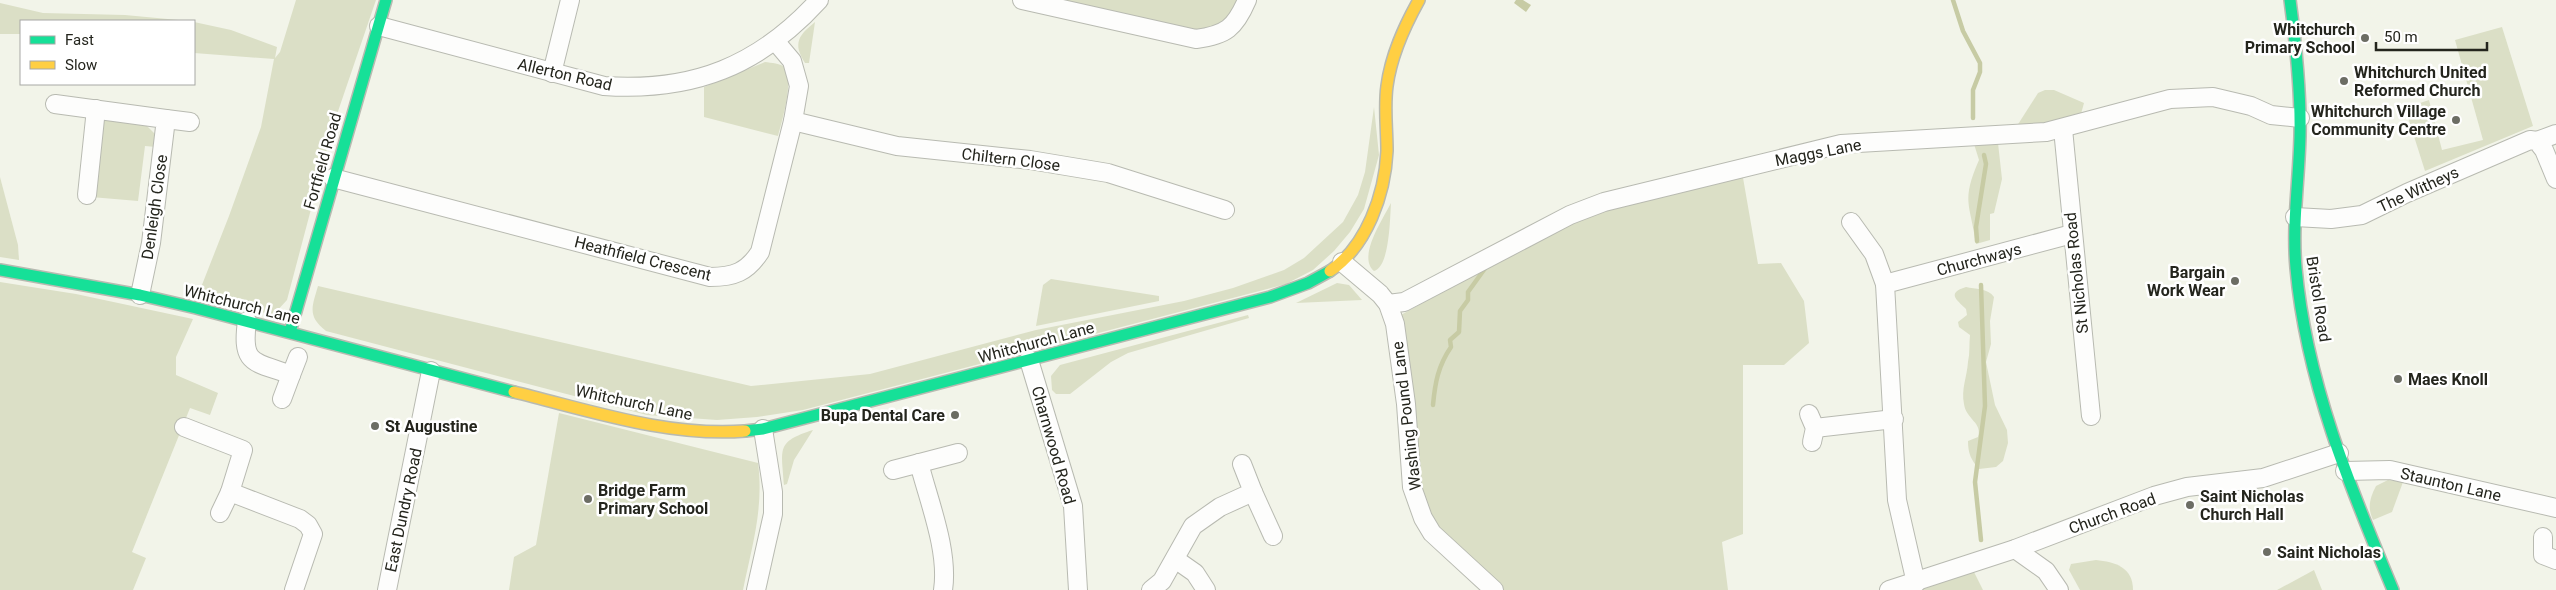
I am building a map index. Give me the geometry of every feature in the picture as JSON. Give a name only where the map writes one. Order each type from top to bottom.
[{"type":"main road","name":"Fortfield Road","points":[[290,332],[386,0]]},
{"type":"main road","points":[[1342,262],[1359,241],[1382,189],[1386,161],[1387,88],[1402,30],[1419,0]]},
{"type":"main road","name":"Bristol Road","points":[[2290,0],[2298,70],[2300,118],[2295,217],[2296,268],[2300,300],[2315,371],[2339,453],[2393,590]]},
{"type":"main road","name":"Whitchurch Lane","points":[[0,270],[140,295],[660,427],[689,432],[727,432],[763,429],[1278,294],[1312,280],[1342,262]]},
{"type":"street","points":[[552,73],[570,0]]},
{"type":"street","name":"Allerton Road","points":[[379,26],[604,86],[636,88],[696,79],[743,62],[776,42],[819,0]]},
{"type":"street","points":[[1022,0],[1041,2],[1196,39],[1215,37],[1230,29],[1242,13],[1247,0]]},
{"type":"street","name":"Heathfield Crescent","points":[[333,178],[710,277],[728,277],[752,266],[760,252],[794,121],[799,86],[798,78],[792,61],[776,42]]},
{"type":"street","name":"Maggs Lane","points":[[1388,304],[1404,302],[1570,215],[1604,202],[1841,144],[1897,139],[2022,134],[2063,129],[2170,99],[2202,96],[2233,100],[2271,115],[2300,118]]},
{"type":"street","points":[[55,104],[190,122]]},
{"type":"street","points":[[87,195],[96,109]]},
{"type":"street","name":"Denleigh Close","points":[[140,295],[151,243],[166,119]]},
{"type":"street","name":"Chiltern Close","points":[[794,121],[897,146],[1030,160],[1108,173],[1225,210]]},
{"type":"street","name":"St Nicholas Road","points":[[2063,129],[2091,416]]},
{"type":"street","name":"The Witheys","points":[[2295,217],[2331,219],[2362,215],[2496,152],[2530,140],[2537,141],[2556,134]]},
{"type":"street","points":[[2537,141],[2544,150],[2556,179]]},
{"type":"street","points":[[1851,222],[1874,254],[1885,284],[1898,500],[1916,583]]},
{"type":"street","name":"Churchways","points":[[1885,284],[2072,234]]},
{"type":"street","name":"Washing Pound Lane","points":[[1342,262],[1380,294],[1388,304],[1395,324],[1406,404],[1412,487],[1422,518],[1432,533],[1494,590]]},
{"type":"street","points":[[247,322],[244,348],[247,355],[253,360],[290,375]]},
{"type":"street","points":[[282,399],[298,357]]},
{"type":"street","name":"Charnwood Road","points":[[1029,360],[1073,506],[1078,590]]},
{"type":"street","name":"East Dundry Road","points":[[387,590],[432,370]]},
{"type":"street","points":[[1812,428],[1894,419]]},
{"type":"street","points":[[184,428],[243,450],[230,492],[220,513]]},
{"type":"street","points":[[756,590],[773,514],[770,468],[763,429]]},
{"type":"street","points":[[894,470],[958,453]]},
{"type":"street","name":"Church Road","points":[[1889,590],[1916,583],[2015,549],[2149,498],[2187,486],[2263,478],[2339,453]]},
{"type":"street","points":[[919,463],[942,553],[945,570],[942,590]]},
{"type":"street","points":[[1242,464],[1273,536]]},
{"type":"street","name":"Staunton Lane","points":[[2345,471],[2390,470],[2556,508]]},
{"type":"street","points":[[230,492],[300,519],[308,524],[313,534],[294,590]]},
{"type":"street","points":[[1151,590],[1162,581],[1193,526],[1220,507],[1253,492]]},
{"type":"street","points":[[2543,537],[2544,559]]},
{"type":"street","points":[[2015,549],[2046,571],[2059,590]]},
{"type":"street","points":[[1175,560],[1195,573],[1206,590]]},
{"type":"shaded area","points":[[296,0],[376,0],[333,126],[287,300],[275,313],[269,314],[198,295],[261,127],[274,59],[195,53],[195,22],[231,30],[277,47],[275,58],[280,52]]},
{"type":"shaded area","points":[[1059,0],[1240,0],[1229,22],[1207,32]]},
{"type":"shaded area","points":[[1516,0],[1523,0],[1531,5],[1526,12],[1514,3]]},
{"type":"shaded area","points":[[0,3],[43,13],[125,15],[178,20],[20,20],[20,34],[0,34]]},
{"type":"shaded area","points":[[815,22],[809,63],[805,63],[799,50],[799,40],[801,35]]},
{"type":"shaded area","points":[[2502,27],[2533,126],[2425,171],[2405,108],[2429,100],[2442,150],[2483,140],[2455,40]]},
{"type":"shaded area","points":[[765,62],[781,65],[785,68],[787,74],[788,91],[778,136],[704,117],[704,87]]},
{"type":"shaded area","points":[[2045,90],[2054,90],[2084,103],[2081,114],[2072,121],[2015,129],[2038,93]]},
{"type":"shaded area","points":[[1374,107],[1379,155],[1364,209],[1350,232],[1334,251],[1313,270],[1286,284],[803,410],[757,417],[717,420],[647,415],[326,331],[316,321],[313,311],[318,286],[751,386],[870,374],[1036,330],[1184,301],[1233,288],[1284,270],[1304,258],[1343,222],[1358,195],[1365,172]]},
{"type":"shaded area","points":[[107,118],[143,122],[155,134],[156,147],[145,146],[138,201],[91,197],[102,122]]},
{"type":"shaded area","points":[[1998,143],[2002,179],[1994,213],[1990,214],[1990,240],[1976,244],[1969,202],[1970,185],[1979,160],[1974,144]]},
{"type":"shaded area","points":[[1742,172],[1758,264],[1781,263],[1804,301],[1809,343],[1784,365],[1743,365],[1743,534],[1722,542],[1728,590],[1503,590],[1444,535],[1418,494],[1399,316],[1587,212]]},
{"type":"shaded area","points":[[0,177],[18,245],[19,260],[0,257]]},
{"type":"shaded area","points":[[1391,203],[1386,251],[1383,261],[1374,271],[1368,257],[1370,248],[1373,238]]},
{"type":"shaded area","points":[[1051,279],[1159,296],[1159,301],[1036,326],[1043,285]]},
{"type":"shaded area","points":[[0,282],[76,294],[193,319],[176,357],[176,375],[218,393],[210,415],[190,408],[132,552],[146,558],[133,590],[0,590]]},
{"type":"shaded area","points":[[1337,283],[1349,285],[1362,300],[1296,303]]},
{"type":"shaded area","points":[[1966,287],[1985,290],[1994,297],[1990,321],[1991,344],[1986,362],[1995,405],[2007,430],[2008,443],[2003,461],[1996,467],[1979,469],[1969,453],[1968,441],[1978,437],[1979,432],[1964,404],[1963,393],[1970,335],[1959,327],[1958,322],[1967,315],[1966,309],[1955,297],[1956,292]]},
{"type":"shaded area","points":[[1248,315],[1249,318],[1128,353],[1111,362],[1070,394],[1056,394],[1052,390],[1051,376],[1060,365]]},
{"type":"shaded area","points":[[559,413],[758,463],[758,511],[743,590],[509,590],[514,557],[536,545]]},
{"type":"shaded area","points":[[813,430],[794,460],[787,484],[784,485],[782,455],[784,448],[792,439]]},
{"type":"shaded area","points":[[2388,480],[2403,482],[2392,512],[2373,520],[2370,507],[2372,495],[2376,486]]},
{"type":"shaded area","points":[[2096,560],[2110,562],[2122,567],[2130,576],[2133,590],[2080,590],[2069,570],[2071,564]]},
{"type":"shaded area","points":[[1973,570],[1983,590],[1903,590]]},
{"type":"shaded area","points":[[2314,570],[2322,590],[2277,590]]},
{"type":"waterway","points":[[1953,0],[1963,31],[1980,63],[1980,72],[1973,90],[1973,118]]},
{"type":"waterway","points":[[1977,241],[1976,227],[1986,164],[1984,155]]},
{"type":"waterway","points":[[1433,405],[1438,375],[1451,347],[1450,340],[1459,332],[1460,311],[1468,300],[1468,292],[1486,267]]},
{"type":"waterway","points":[[1981,285],[1985,406],[1975,482],[1981,540]]},
{"type":"traffic: fast","points":[[290,332],[386,0]]},
{"type":"traffic: fast","points":[[2290,0],[2300,102],[2295,252],[2301,310],[2309,352],[2332,433],[2361,512],[2393,590]]},
{"type":"traffic: fast","points":[[0,270],[140,295],[196,308],[514,392]]},
{"type":"traffic: fast","points":[[745,431],[763,429],[1270,297],[1308,283],[1330,271]]},
{"type":"traffic: slow","points":[[1330,271],[1354,248],[1372,218],[1378,201],[1387,151],[1386,102],[1389,75],[1399,42],[1419,0]]},
{"type":"traffic: slow","points":[[514,392],[628,421],[657,426],[715,432],[745,431]]},
{"type":"place","name":"Whitchurch Primary School","points":[[2365,38]]},
{"type":"place","name":"Whitchurch United Reformed Church","points":[[2344,81]]},
{"type":"place","name":"Whitchurch Village Community Centre","points":[[2456,120]]},
{"type":"place","name":"Bargain Work Wear","points":[[2235,281]]},
{"type":"place","name":"Maes Knoll","points":[[2398,379]]},
{"type":"place","name":"Bupa Dental Care","points":[[955,415]]},
{"type":"place","name":"St Augustine","points":[[375,426]]},
{"type":"place","name":"Bridge Farm Primary School","points":[[588,499]]},
{"type":"place","name":"Saint Nicholas Church Hall","points":[[2190,505]]},
{"type":"place","name":"Saint Nicholas","points":[[2267,552]]}]
